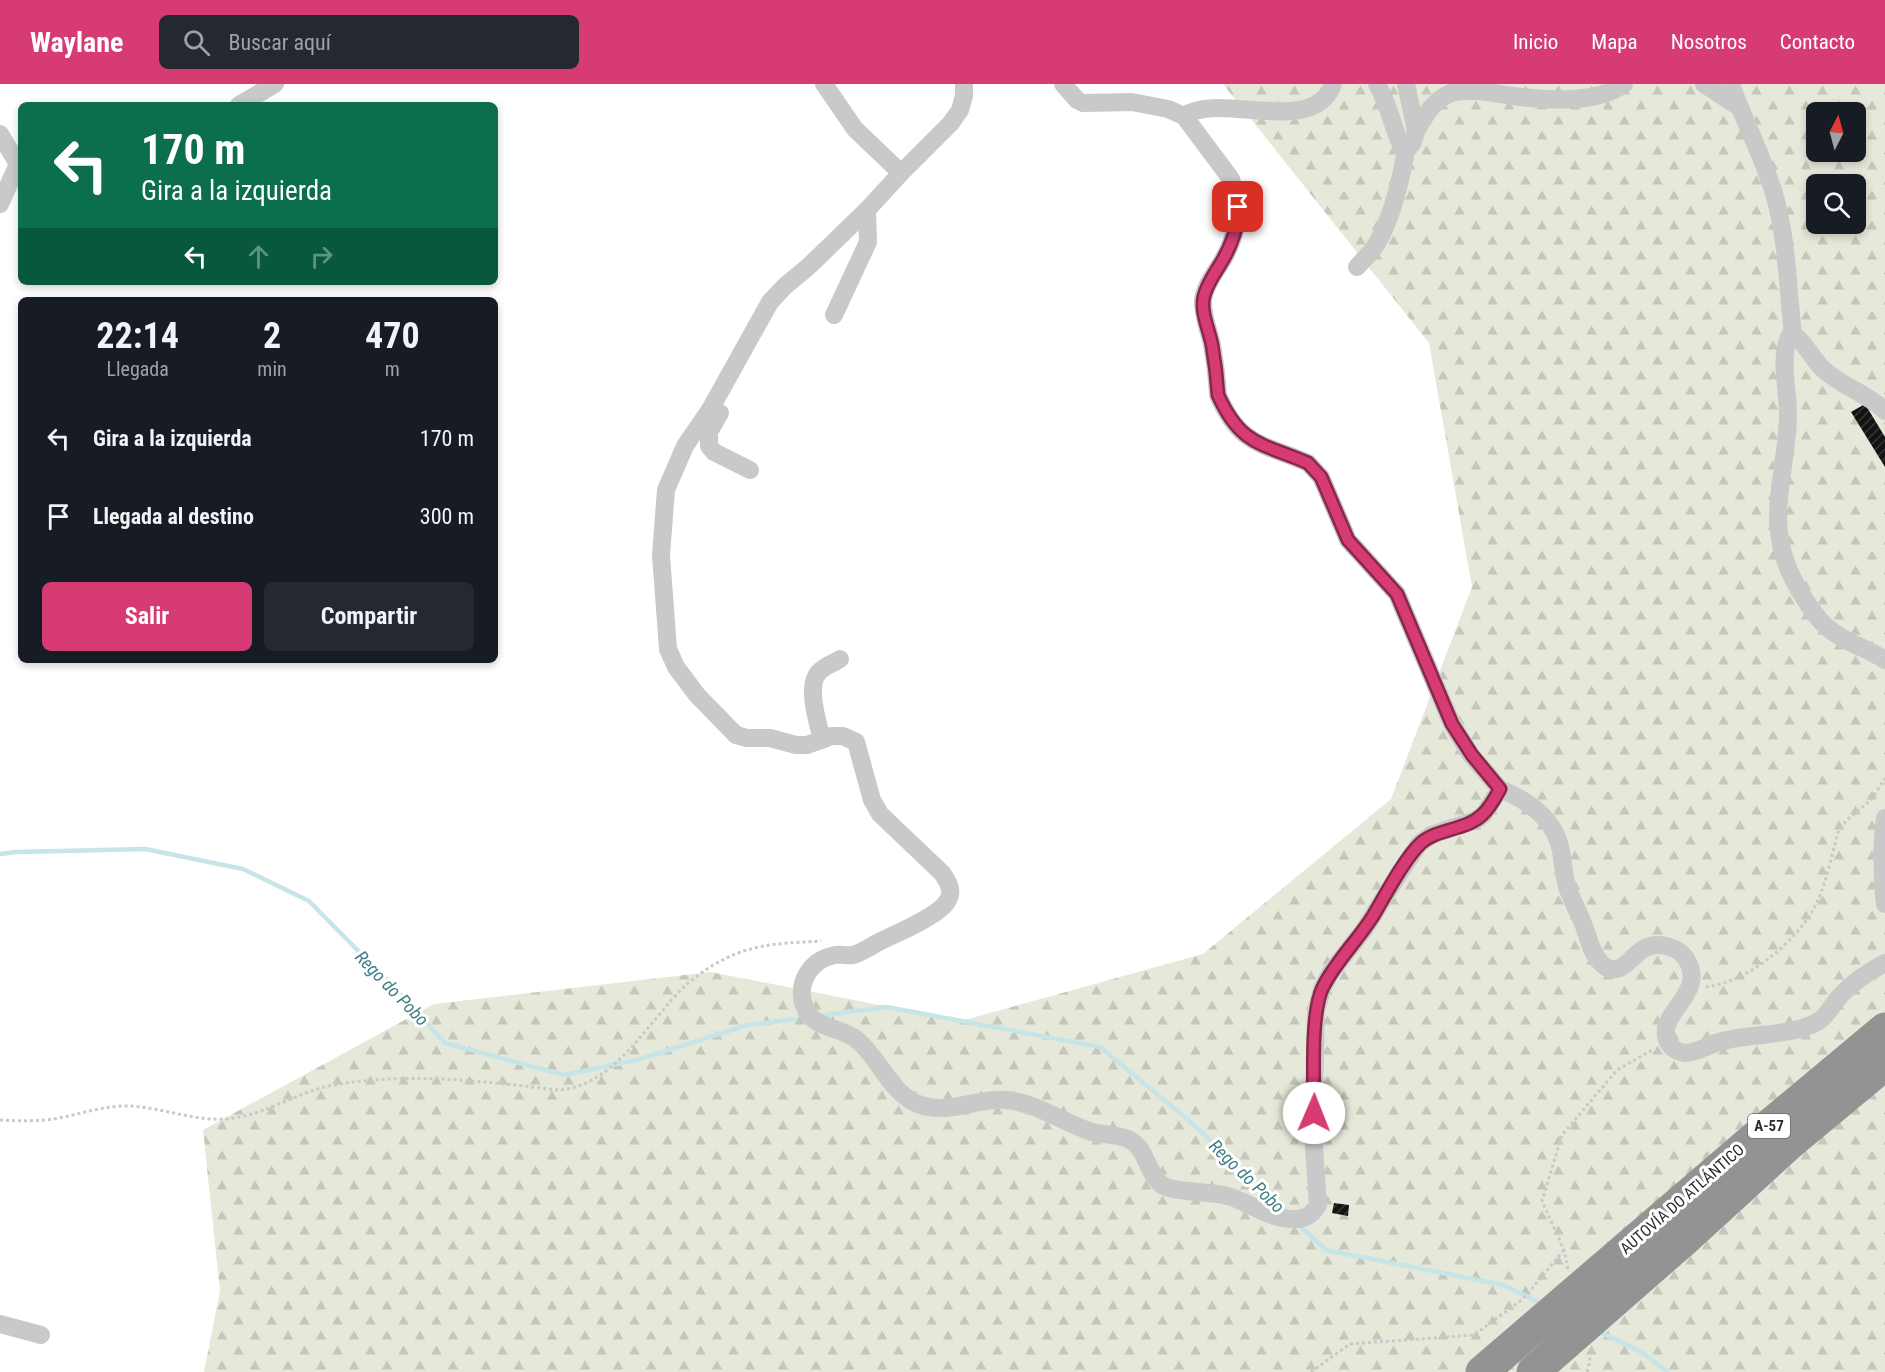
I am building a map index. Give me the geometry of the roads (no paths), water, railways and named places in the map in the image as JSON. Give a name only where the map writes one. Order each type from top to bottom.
[{"type":"highway","name":"AUTOVÍA DO ATLÁNTICO","points":[[1482,1372],[1653,1224],[1885,1029]]},
{"type":"highway","name":"AUTOVÍA DO ATLÁNTICO","points":[[1533,1372],[1685,1239],[1790,1143],[1885,1065]]},
{"type":"street","points":[[244,102],[275,84]]},
{"type":"street","points":[[824,84],[855,129],[901,172]]},
{"type":"street","points":[[964,84],[964,96],[960,110],[951,123],[901,172],[867,210],[784,286],[770,302],[711,408],[685,446],[666,489],[661,555],[668,649],[676,667],[697,695],[736,735],[747,738],[770,738],[796,746],[807,745],[832,736],[843,736],[856,742],[872,800],[880,814],[942,873],[951,890],[950,897],[944,905],[930,916],[853,955],[824,958],[814,965],[802,982],[801,991],[806,1011],[812,1019],[855,1039],[903,1095],[916,1104],[931,1108],[952,1108],[993,1100],[1028,1104],[1093,1132],[1130,1140],[1146,1158],[1160,1184],[1168,1189],[1227,1196],[1265,1212],[1293,1219],[1305,1218],[1312,1214],[1318,1205],[1314,1122],[1316,1011],[1322,989],[1331,972],[1364,930],[1419,844],[1431,835],[1476,820],[1484,814],[1500,789]]},
{"type":"street","points":[[1063,84],[1077,100],[1083,103],[1132,102],[1168,109],[1184,116],[1231,179],[1239,216],[1223,261],[1207,286],[1203,298],[1203,311],[1212,345],[1218,395],[1221,402],[1238,430],[1248,438],[1308,463],[1321,477],[1348,540],[1397,594],[1452,724],[1477,763],[1500,789],[1534,807],[1552,828],[1561,849],[1567,886],[1592,950],[1599,961],[1606,968],[1617,969],[1626,966],[1643,949],[1651,946],[1671,947],[1680,951],[1687,959],[1691,978],[1689,989],[1684,1000],[1668,1020],[1665,1032],[1667,1042],[1674,1050],[1682,1053],[1690,1052],[1731,1038],[1804,1027],[1826,1015],[1840,996],[1864,974],[1885,963]]},
{"type":"street","points":[[1184,116],[1190,111],[1212,109],[1293,111],[1310,107],[1321,101],[1331,91],[1334,84]]},
{"type":"street","points":[[1377,84],[1391,112],[1397,136],[1402,147],[1406,149]]},
{"type":"street","points":[[1406,84],[1416,131]]},
{"type":"street","points":[[1357,267],[1374,248],[1383,229],[1403,171],[1406,149],[1413,143],[1416,131],[1439,99],[1462,91],[1540,99],[1599,95],[1616,90],[1624,84]]},
{"type":"street","points":[[1704,84],[1739,107]]},
{"type":"street","points":[[1731,84],[1765,166],[1776,200],[1782,238],[1792,335],[1787,342],[1785,364],[1788,418],[1777,510],[1786,563],[1795,584],[1815,615],[1829,629],[1845,640],[1885,660]]},
{"type":"street","points":[[0,134],[18,160]]},
{"type":"street","points":[[0,204],[18,167]]},
{"type":"street","points":[[834,315],[868,242],[867,210]]},
{"type":"street","points":[[1792,335],[1802,342],[1811,358],[1824,371],[1840,383],[1876,402],[1885,411]]},
{"type":"street","points":[[750,337],[743,370],[709,432],[708,438],[709,446],[714,452],[750,470]]},
{"type":"street","points":[[822,740],[813,692],[814,678],[820,671],[840,660]]},
{"type":"street","points":[[1885,818],[1882,873],[1885,904]]},
{"type":"street","points":[[0,1324],[41,1335]]},
{"type":"waterway","name":"Rego do Pobo","points":[[0,854],[145,849],[243,869],[309,901],[445,1043],[564,1075],[637,1060],[748,1025],[796,1019]]},
{"type":"waterway","name":"Rego do Pobo","points":[[825,1015],[887,1007],[1100,1047],[1193,1124],[1286,1212]]},
{"type":"waterway","name":"Rego do Pobo","points":[[1298,1224],[1326,1250],[1503,1285],[1542,1304]]},
{"type":"waterway","name":"Rego do Pobo","points":[[1598,1331],[1641,1352],[1668,1372]]}]
